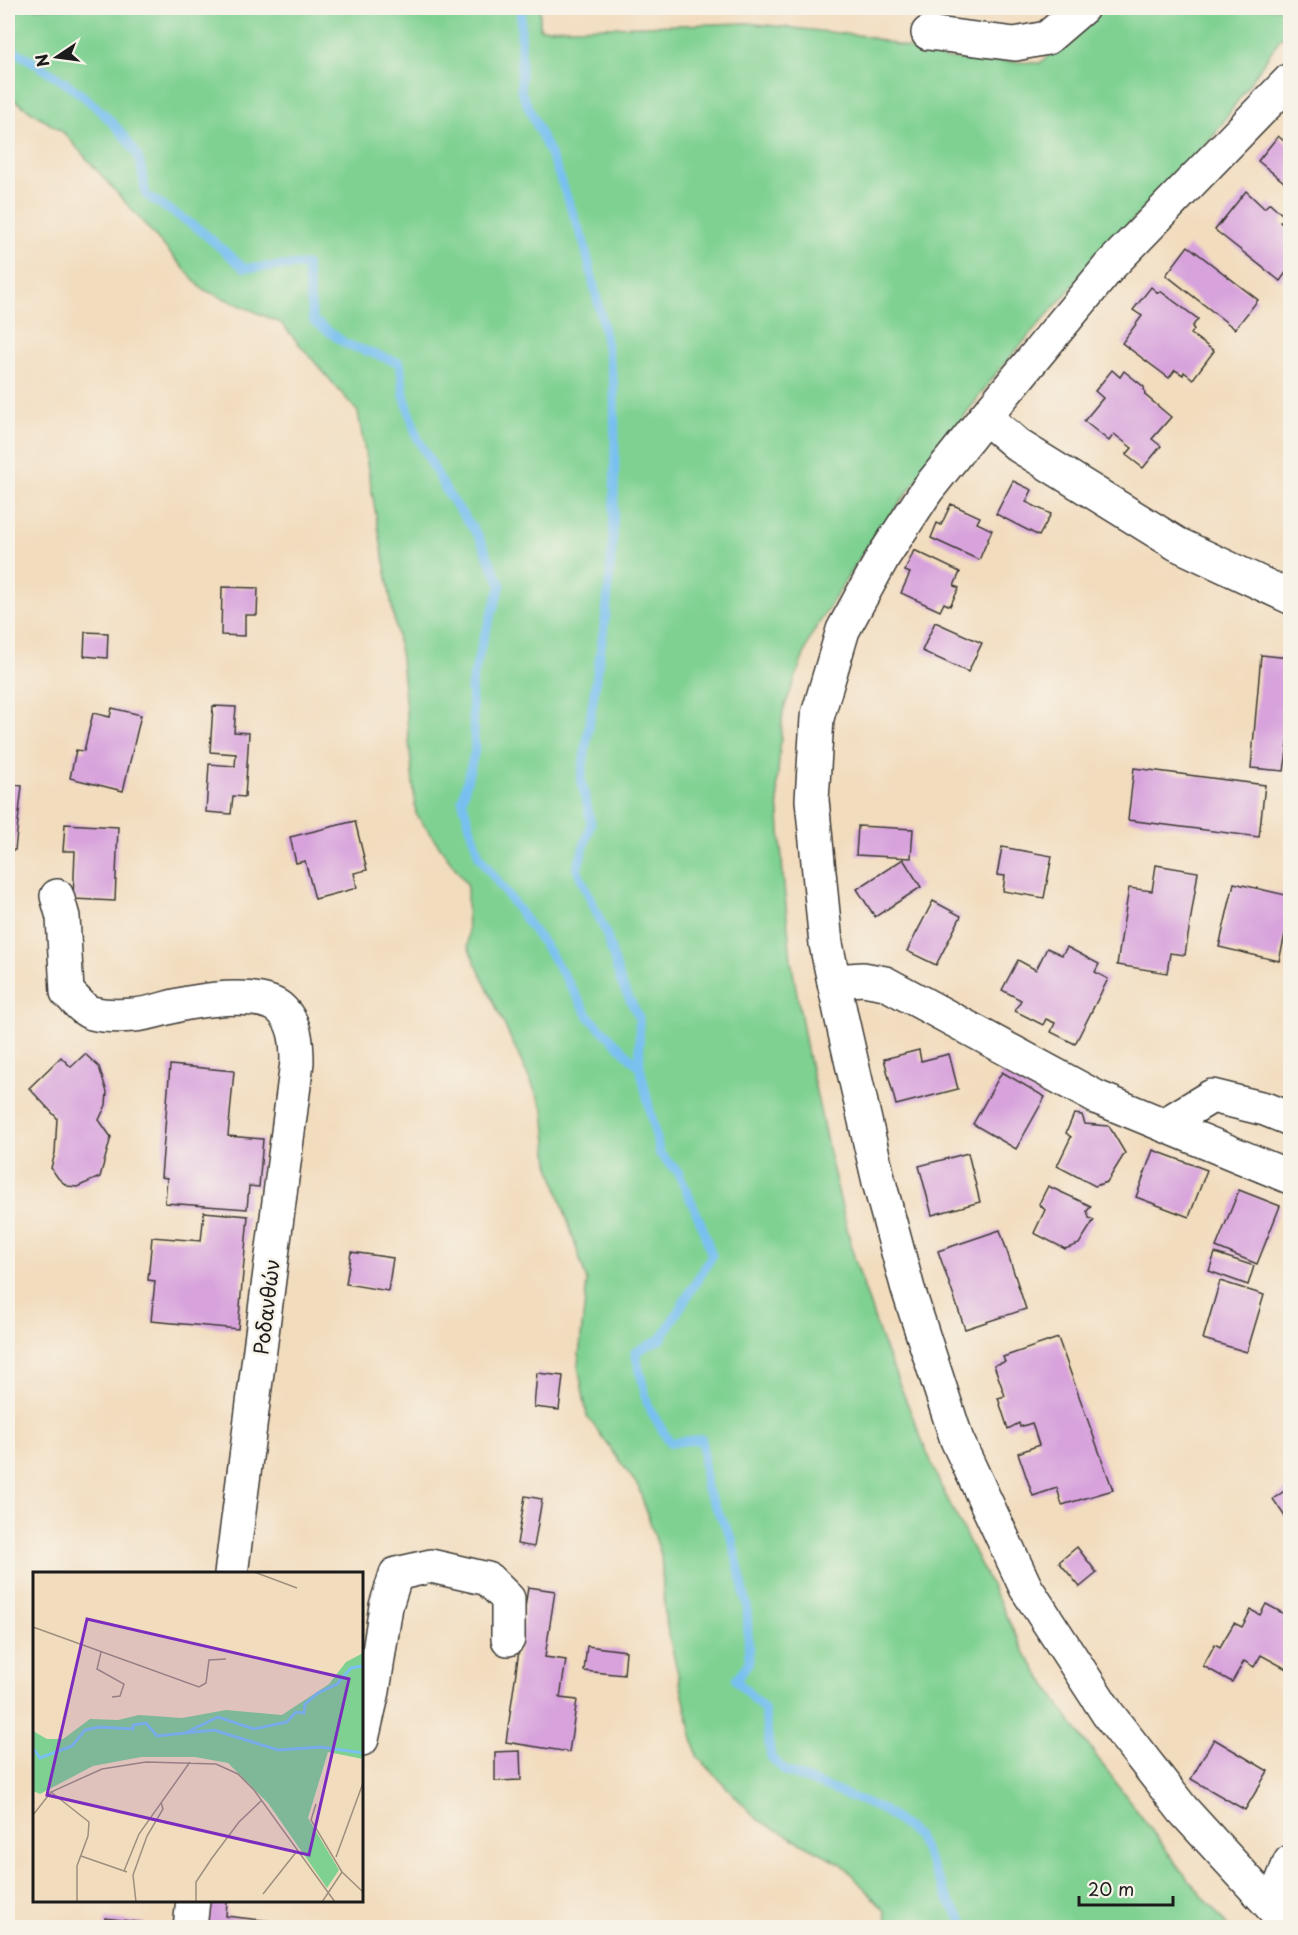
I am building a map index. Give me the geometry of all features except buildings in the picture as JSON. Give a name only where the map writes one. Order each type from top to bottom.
[{"type":"street","points":[[928,33],[1015,44],[1047,38],[1082,8]]},
{"type":"street","points":[[1281,1915],[1183,1810],[1108,1714],[1026,1588],[957,1440],[908,1289],[879,1182],[826,944],[812,800],[817,718],[843,630],[883,557],[927,490],[1109,267],[1217,154],[1289,84]]},
{"type":"street","points":[[985,417],[1019,446],[1177,544],[1290,597]]},
{"type":"street","name":"Ροδανθών","points":[[57,897],[63,917],[67,992],[90,1013],[134,1015],[189,1002],[260,1000],[282,1009],[290,1020],[297,1040],[292,1107],[231,1572]]},
{"type":"street","points":[[834,981],[863,979],[885,983],[1085,1092],[1290,1177]]},
{"type":"street","points":[[1164,1125],[1212,1096],[1265,1109],[1290,1119]]},
{"type":"street","points":[[363,1735],[373,1691],[386,1606],[396,1574],[431,1566],[488,1579],[508,1599],[508,1639]]},
{"type":"street","points":[[1281,1915],[1290,1862]]},
{"type":"street","points":[[190,1928],[193,1902]]},
{"type":"green space","points":[[8,8],[540,8],[540,29],[748,23],[865,36],[948,59],[1040,63],[1105,8],[1290,8],[1290,29],[1279,40],[1213,137],[1108,246],[998,371],[864,551],[811,636],[783,711],[777,784],[791,960],[807,1050],[854,1257],[880,1336],[940,1484],[1026,1655],[1076,1729],[1188,1879],[1229,1927],[888,1927],[885,1911],[842,1864],[758,1820],[697,1756],[665,1618],[661,1555],[638,1486],[587,1416],[578,1365],[587,1281],[549,1163],[544,1110],[468,947],[467,884],[416,814],[401,658],[358,412],[281,323],[202,289],[64,133],[8,96]]},
{"type":"waterway","points":[[521,8],[521,91],[555,165],[584,243],[614,385],[613,538],[606,614],[581,779],[591,823],[577,869],[606,933],[621,983],[639,1017],[640,1067]]},
{"type":"waterway","points":[[8,47],[77,91],[122,133],[137,155],[146,195],[199,229],[244,268],[306,265],[313,320],[346,344],[400,363],[404,395],[417,437],[448,494],[479,537],[501,585],[482,643],[471,687],[475,750],[462,800],[479,856],[550,953],[590,1018],[640,1067],[660,1154],[678,1172],[701,1223],[712,1256],[661,1339],[635,1352],[648,1406],[670,1443],[702,1439],[706,1488],[732,1539],[747,1606],[749,1662],[736,1680],[764,1709],[771,1757],[785,1771],[882,1809],[917,1836],[950,1903],[968,1928]]}]
